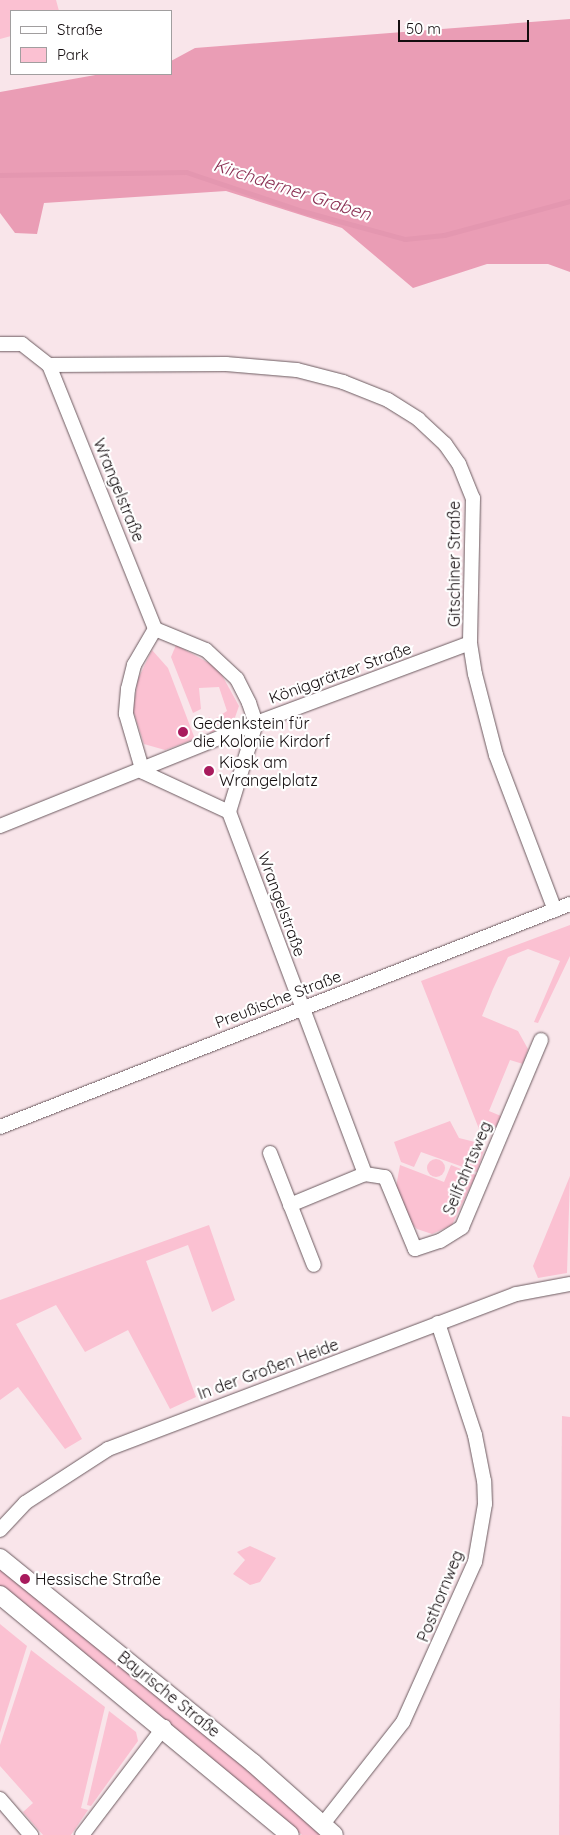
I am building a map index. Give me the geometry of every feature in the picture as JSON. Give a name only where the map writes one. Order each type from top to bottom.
[{"type":"street","points":[[0,344],[22,344],[49,365]]},
{"type":"street","name":"Gitschiner Straße","points":[[49,365],[226,364],[297,370],[367,390],[418,419],[459,464],[473,498],[470,643],[496,755],[555,910]]},
{"type":"street","name":"Wrangelstraße","points":[[49,365],[155,629]]},
{"type":"street","points":[[155,629],[206,650],[223,663],[237,679],[256,723],[229,812],[143,772],[126,714],[128,689],[134,665],[155,629]]},
{"type":"street","name":"Königgrätzer Straße","points":[[0,826],[143,772],[256,723],[470,643]]},
{"type":"street","name":"Wrangelstraße","points":[[229,812],[302,1009]]},
{"type":"street","name":"Preußische Straße","points":[[0,1128],[570,904]]},
{"type":"street","points":[[290,1205],[365,1174],[302,1009]]},
{"type":"street","name":"Seilfahrtsweg","points":[[365,1174],[385,1177],[415,1249],[440,1241],[462,1227],[540,1040]]},
{"type":"street","points":[[270,1152],[314,1265]]},
{"type":"street","name":"In der Großen Heide","points":[[0,1530],[24,1503],[108,1449],[516,1294],[570,1284]]},
{"type":"street","name":"Posthornweg","points":[[328,1830],[403,1722],[475,1562],[485,1504],[482,1465],[438,1323]]},
{"type":"street","name":"Bayrische Straße","points":[[0,1558],[328,1830]]},
{"type":"street","name":"Bayrische Straße","points":[[0,1595],[164,1727],[290,1835]]},
{"type":"street","points":[[82,1835],[164,1727]]},
{"type":"street","points":[[0,1799],[31,1835]]},
{"type":"green space","points":[[0,0],[56,0],[59,10],[10,10],[10,36],[0,39]]},
{"type":"green space","points":[[176,645],[218,668],[239,706],[233,723],[210,733],[205,721],[209,717],[213,720],[227,711],[219,687],[199,688],[201,709],[193,713],[171,657]]},
{"type":"green space","points":[[152,650],[168,668],[195,739],[165,750],[144,744],[133,710],[138,679]]},
{"type":"green space","points":[[570,925],[570,956],[538,1023],[534,1022],[560,961],[528,949],[508,957],[493,989],[482,1016],[518,1031],[528,1049],[523,1064],[510,1060],[489,1111],[501,1116],[496,1127],[479,1129],[421,981]]},
{"type":"green space","points":[[450,1121],[459,1138],[475,1142],[484,1150],[477,1172],[421,1152],[414,1167],[401,1162],[394,1142]]},
{"type":"green space","points":[[436,1159],[442,1162],[445,1168],[442,1174],[436,1177],[430,1174],[427,1168],[430,1162]]},
{"type":"green space","points":[[400,1165],[444,1182],[451,1165],[476,1175],[452,1225],[432,1234],[417,1229],[409,1221],[396,1187]]},
{"type":"green space","points":[[570,1176],[567,1273],[538,1278],[533,1266]]},
{"type":"green space","points":[[209,1225],[235,1300],[212,1312],[188,1245],[146,1261],[196,1397],[170,1409],[128,1330],[85,1352],[56,1305],[16,1324],[82,1439],[65,1449],[18,1387],[0,1400],[0,1300]]},
{"type":"green space","points":[[562,1416],[570,1417],[570,1835],[559,1835]]},
{"type":"green space","points":[[250,1546],[276,1558],[260,1582],[250,1585],[233,1574],[245,1560],[237,1552]]},
{"type":"green space","points":[[0,1569],[34,1593],[326,1835],[302,1835],[0,1587]]},
{"type":"green space","points":[[0,1624],[27,1646],[0,1733]]},
{"type":"green space","points":[[31,1650],[105,1707],[81,1808],[88,1810],[71,1835],[43,1835],[23,1812],[33,1803],[0,1766],[0,1745]]},
{"type":"green space","points":[[109,1711],[136,1732],[138,1741],[91,1806],[87,1805]]},
{"type":"shaded area","points":[[570,19],[570,272],[548,264],[487,264],[413,288],[342,228],[226,191],[44,203],[37,234],[15,233],[0,213],[0,92],[95,75],[172,75],[172,60],[195,48]]},
{"type":"waterway","name":"Kirchderner Graben","points":[[0,175],[186,172],[302,211],[405,239],[444,235],[570,201]]},
{"type":"place","name":"Gedenkstein für die Kolonie Kirdorf","points":[[183,732]]},
{"type":"place","name":"Kiosk am Wrangelplatz","points":[[209,771]]},
{"type":"place","name":"Hessische Straße","points":[[25,1579]]}]
